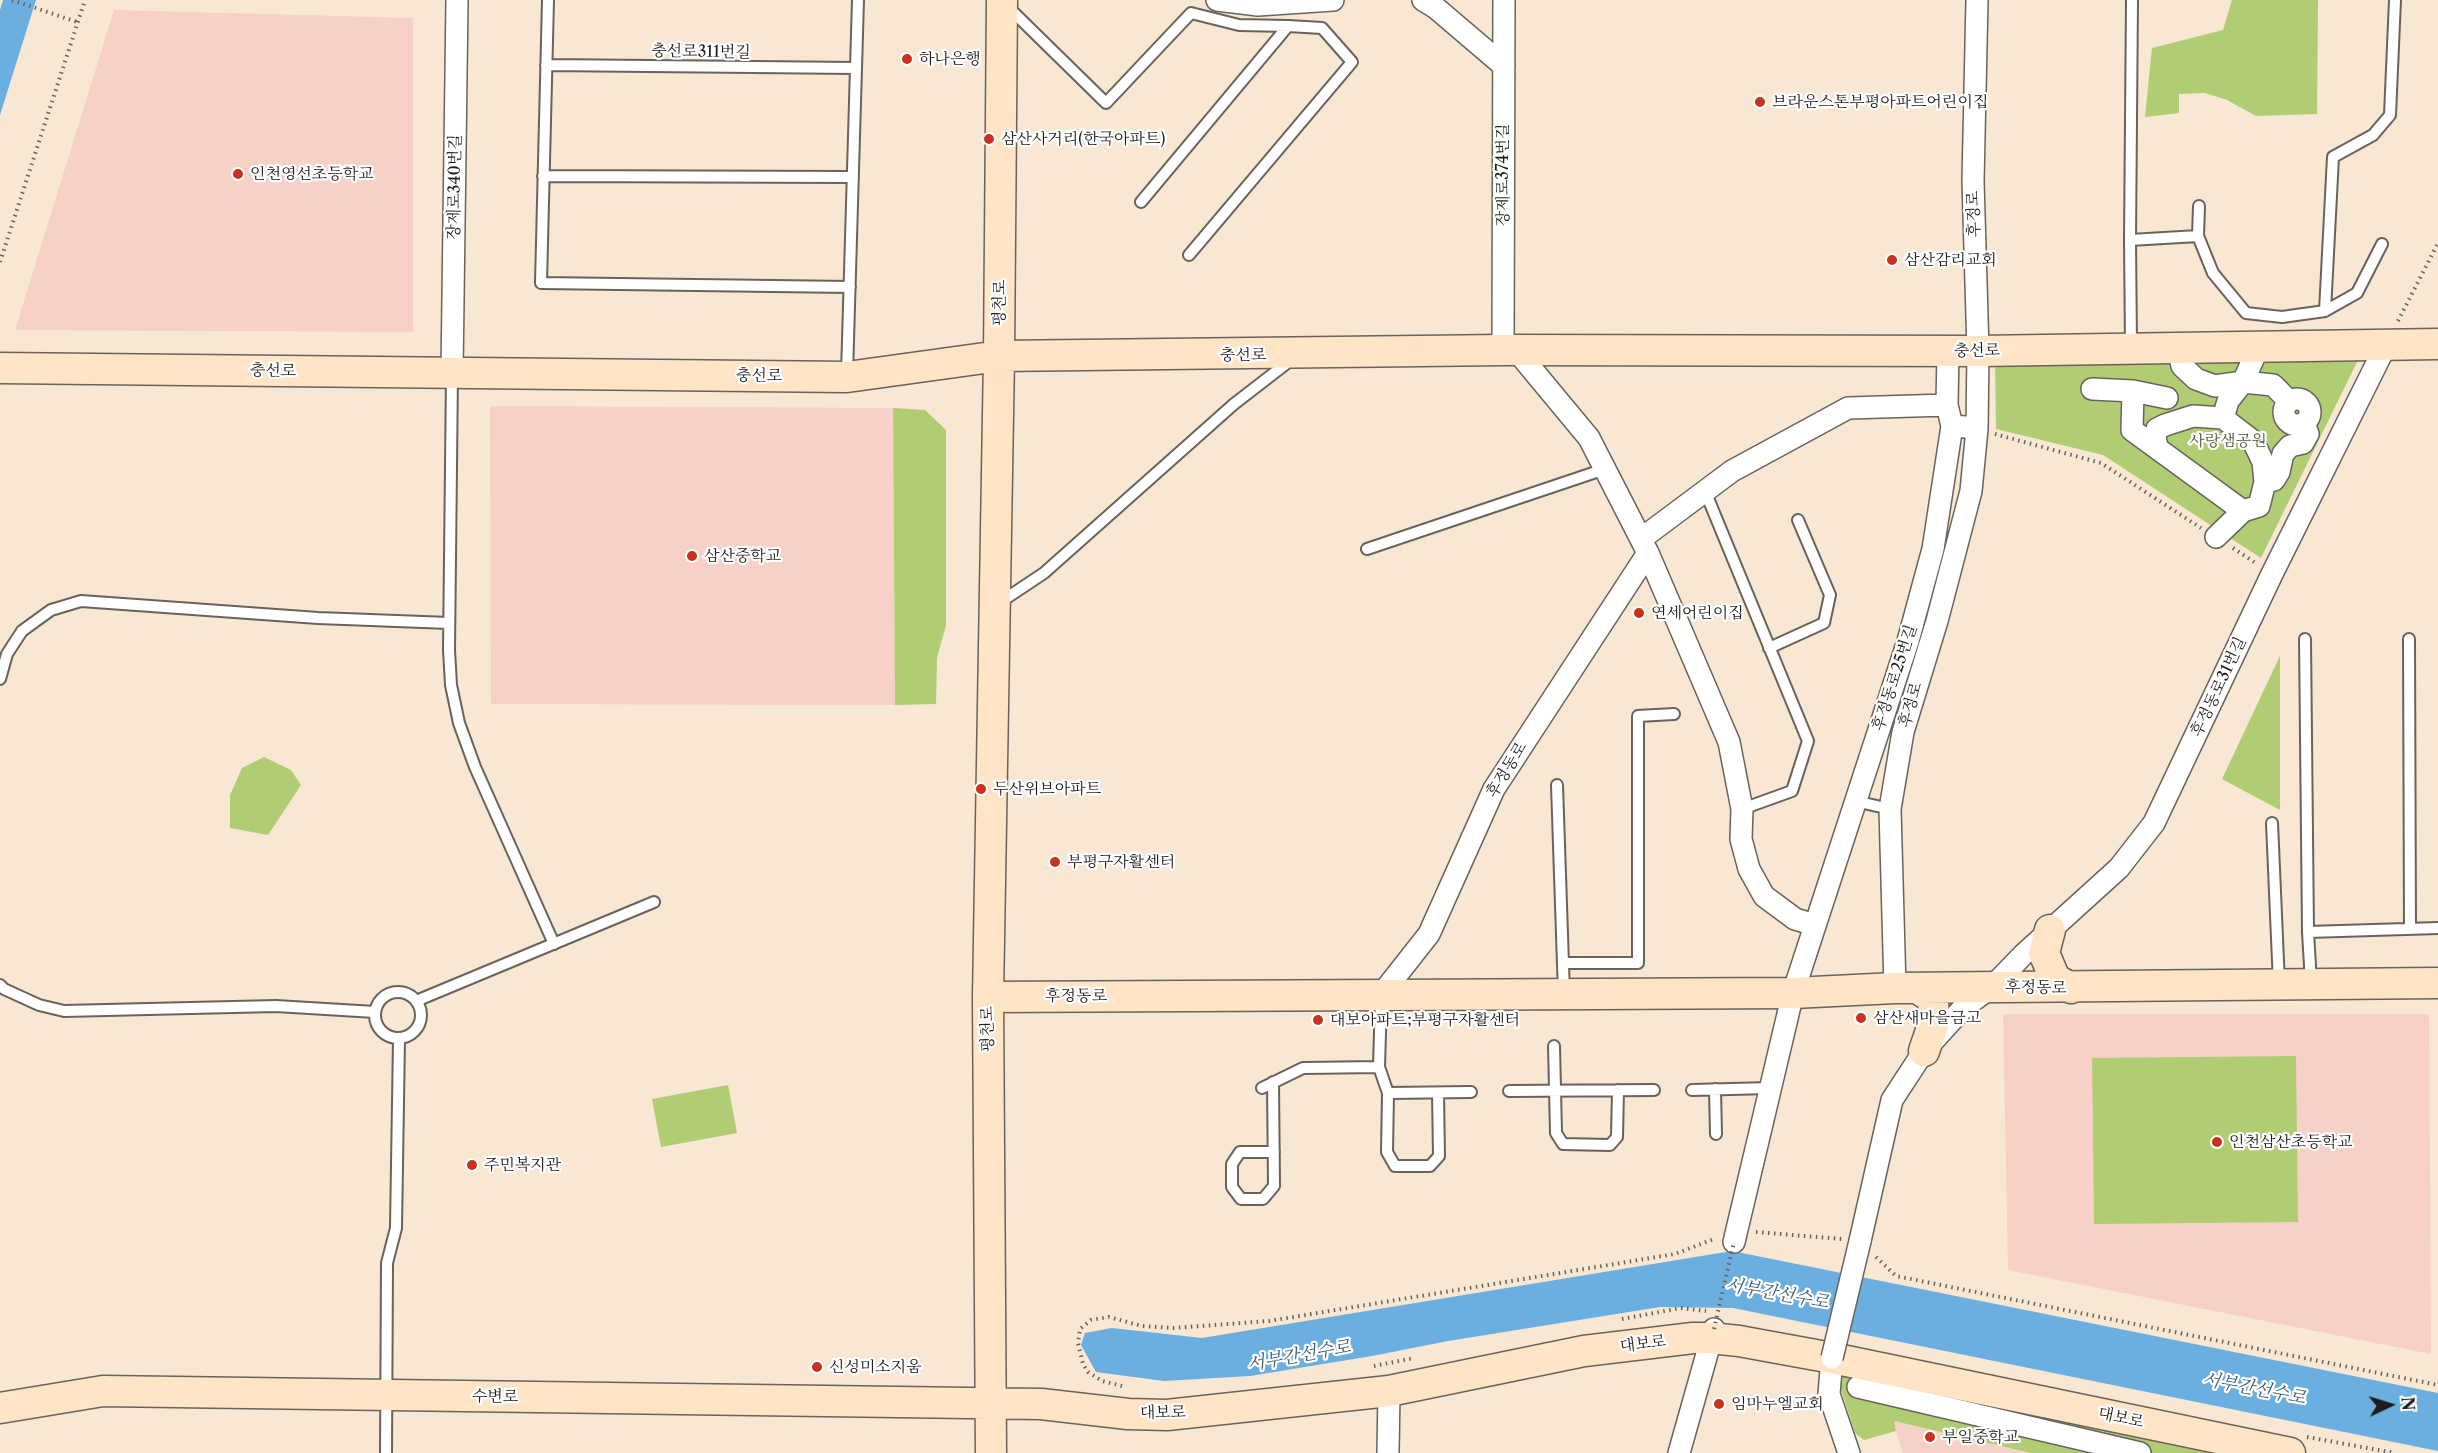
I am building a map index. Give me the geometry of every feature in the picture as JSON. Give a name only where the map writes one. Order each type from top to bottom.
[{"type":"street","name":"장제로340번길","points":[[452,373],[457,0]]},
{"type":"street","points":[[1217,0],[1258,5],[1333,0]]},
{"type":"street","points":[[1423,0],[1436,8],[1504,66]]},
{"type":"street","name":"장제로374번길","points":[[1504,0],[1510,350]]},
{"type":"street","name":"후정로","points":[[1906,988],[1890,809],[1903,732],[1937,621],[1971,491],[1977,429],[1978,351],[1973,181],[1977,0]]},
{"type":"street","name":"평천로","points":[[991,1453],[988,997],[999,356],[1002,1]]},
{"type":"street","name":"후정동로31번길","points":[[1849,1453],[1829,1394],[1832,1358],[1892,1100],[1924,1051],[1964,1007],[1992,987],[2050,930],[2119,868],[2154,823],[2272,574],[2387,343]]},
{"type":"street","name":"충선로","points":[[0,368],[847,377],[999,356],[1510,350],[1978,351],[2438,344]]},
{"type":"street","points":[[2223,418],[2228,401],[2243,382],[2259,346]]},
{"type":"street","points":[[2178,348],[2182,366],[2196,378],[2215,386],[2243,382],[2273,385],[2289,401],[2300,398],[2308,405],[2309,415],[2304,424],[2308,434],[2303,443],[2290,446],[2283,454],[2279,472],[2274,480],[2265,482]]},
{"type":"street","points":[[1510,350],[1589,438],[1644,546],[1729,742],[1742,809],[1741,839],[1749,869],[1764,896],[1795,919],[1815,925]]},
{"type":"street","points":[[1948,351],[1947,405],[1952,426],[1977,429]]},
{"type":"street","points":[[2092,389],[2133,391],[2167,398],[2196,378]]},
{"type":"street","points":[[2133,391],[2132,430],[2157,446],[2243,511]]},
{"type":"street","points":[[2167,398],[2176,421]]},
{"type":"street","points":[[1644,546],[1705,491],[1732,471],[1848,408],[1947,405]]},
{"type":"street","points":[[2157,446],[2155,438],[2157,429],[2193,416],[2223,418],[2253,441],[2263,462],[2265,482],[2259,506],[2243,511],[2216,537]]},
{"type":"street","name":"후정동로25번길","points":[[1793,993],[1908,641],[1933,549],[1952,426]]},
{"type":"street","name":"후정동로","points":[[1381,995],[1429,934],[1494,789],[1644,546]]},
{"type":"street","points":[[2050,930],[2043,953],[2055,979],[2071,988]]},
{"type":"street","name":"후정동로","points":[[988,997],[1793,993],[1906,988],[2438,983]]},
{"type":"street","points":[[1906,988],[1933,998],[1934,1022],[1924,1051]]},
{"type":"street","points":[[1735,1236],[1793,993]]},
{"type":"street","points":[[1679,1453],[1712,1334]]},
{"type":"street","name":"대보로","points":[[992,1403],[1041,1404],[1167,1415],[1389,1391],[1584,1351],[1712,1334],[2284,1452]]},
{"type":"street","points":[[1858,1387],[2140,1453]]},
{"type":"street","name":"수변로","points":[[0,1408],[103,1390],[386,1396],[992,1403]]},
{"type":"street","points":[[1388,1453],[1389,1391]]},
{"type":"lane","points":[[548,0],[540,283],[850,287]]},
{"type":"lane","points":[[847,377],[858,0]]},
{"type":"lane","points":[[2131,349],[2132,0]]},
{"type":"lane","points":[[2325,311],[2333,158],[2373,135],[2390,115],[2395,0]]},
{"type":"lane","points":[[1002,1],[1106,103],[1191,13],[1239,25],[1322,28],[1352,62],[1190,255]]},
{"type":"lane","points":[[1142,202],[1288,26]]},
{"type":"lane","name":"충선로311번길","points":[[546,65],[856,68]]},
{"type":"lane","points":[[543,176],[853,177]]},
{"type":"lane","points":[[2199,206],[2198,236],[2213,273],[2246,313],[2282,317],[2325,311],[2357,293],[2382,244]]},
{"type":"lane","points":[[2130,240],[2198,236]]},
{"type":"lane","points":[[995,606],[1044,573],[1234,404],[1298,354]]},
{"type":"lane","points":[[452,373],[449,623],[451,685],[459,723],[475,767],[554,944]]},
{"type":"lane","points":[[1367,549],[1605,469]]},
{"type":"lane","points":[[1705,491],[1808,741],[1792,791],[1742,809]]},
{"type":"lane","points":[[1770,648],[1824,623],[1830,595],[1798,520]]},
{"type":"lane","points":[[0,679],[7,654],[22,632],[51,610],[81,601],[318,618],[449,623]]},
{"type":"lane","points":[[2305,639],[2310,984]]},
{"type":"lane","points":[[2409,639],[2410,929]]},
{"type":"lane","points":[[1563,963],[1638,963],[1638,716],[1674,714]]},
{"type":"lane","points":[[1557,785],[1564,994]]},
{"type":"lane","points":[[1856,801],[1890,809]]},
{"type":"lane","points":[[2272,823],[2279,984]]},
{"type":"lane","points":[[416,1001],[654,902]]},
{"type":"lane","points":[[2308,932],[2438,928]]},
{"type":"lane","points":[[0,985],[4,990],[39,1005],[64,1011],[276,1006],[375,1012]]},
{"type":"lane","points":[[393,992],[405,993],[416,1001],[421,1016],[420,1024],[412,1034],[399,1039],[386,1036],[375,1023],[375,1012],[380,1000],[393,992]]},
{"type":"lane","points":[[1381,995],[1379,1067],[1388,1093],[1387,1152],[1395,1166],[1430,1166],[1439,1156],[1438,1093]]},
{"type":"lane","points":[[386,1453],[387,1263],[396,1228],[399,1039]]},
{"type":"lane","points":[[1554,1046],[1556,1133],[1563,1144],[1610,1145],[1617,1137],[1618,1090]]},
{"type":"lane","points":[[1262,1088],[1303,1068],[1379,1067]]},
{"type":"lane","points":[[1273,1082],[1274,1152],[1274,1186],[1263,1199],[1241,1198],[1232,1187],[1232,1164],[1240,1152],[1274,1152]]},
{"type":"lane","points":[[1692,1090],[1770,1088]]},
{"type":"lane","points":[[1715,1089],[1716,1134]]},
{"type":"lane","points":[[1509,1091],[1654,1090]]},
{"type":"lane","points":[[1388,1093],[1471,1092]]},
{"type":"path","points":[[12,0],[77,22]]},
{"type":"path","points":[[0,262],[85,0]]},
{"type":"path","points":[[2387,343],[2438,243]]},
{"type":"path","points":[[1977,429],[2101,463],[2272,574]]},
{"type":"path","points":[[1712,1334],[1735,1236]]},
{"type":"path","points":[[1124,1387],[1102,1381],[1088,1372],[1083,1364],[1078,1343],[1080,1329],[1091,1320],[1108,1317],[1142,1326],[1173,1328],[1269,1321],[1675,1254],[1735,1236],[1860,1241],[1896,1276],[2438,1385]]},
{"type":"path","points":[[1621,1320],[1660,1314]]},
{"type":"path","points":[[1373,1366],[1418,1358]]},
{"type":"shaded area","name":"인천영선초등학교","points":[[114,10],[413,18],[413,332],[15,330]]},
{"type":"shaded area","name":"삼산중학교","points":[[490,406],[893,408],[895,705],[491,704]]},
{"type":"shaded area","name":"인천삼산초등학교","points":[[2003,1014],[2429,1014],[2431,1354],[2008,1270]]},
{"type":"shaded area","name":"부일중학교","points":[[1893,1421],[2031,1453],[1903,1453]]},
{"type":"green space","points":[[2232,0],[2318,0],[2317,114],[2256,116],[2227,100],[2205,93],[2179,94],[2179,113],[2145,117],[2152,48],[2223,30]]},
{"type":"green space","name":"사랑샘공원","points":[[2358,360],[2261,558],[2103,455],[1996,429],[1995,363]]},
{"type":"green space","points":[[893,408],[925,410],[946,430],[946,625],[937,658],[936,704],[895,705]]},
{"type":"green space","points":[[2280,656],[2280,810],[2222,779]]},
{"type":"green space","points":[[264,757],[291,770],[301,785],[268,835],[230,828],[230,795],[242,768]]},
{"type":"green space","points":[[2296,1056],[2298,1222],[2094,1224],[2092,1058]]},
{"type":"green space","points":[[728,1085],[737,1133],[661,1147],[652,1099]]},
{"type":"green space","points":[[1850,1366],[2238,1453],[2031,1453],[1894,1421],[1896,1431],[1864,1440],[1855,1433],[1839,1383]]},
{"type":"water","points":[[3,0],[36,0],[0,115],[0,10]]},
{"type":"water","name":"서부간선수로","points":[[1732,1251],[2438,1393],[2438,1451],[1733,1308],[1660,1307],[1250,1376],[1164,1381],[1096,1372],[1081,1345],[1085,1333],[1112,1328],[1202,1338]]},
{"type":"place","name":"하나은행","points":[[907,59]]},
{"type":"place","name":"브라운스톤부평아파트어린이집","points":[[1760,102]]},
{"type":"place","name":"삼산사거리(한국아파트)","points":[[989,139]]},
{"type":"place","name":"인천영선초등학교","points":[[238,174]]},
{"type":"place","name":"삼산감리교회","points":[[1892,260]]},
{"type":"place","name":"삼산중학교","points":[[692,556]]},
{"type":"place","name":"연세어린이집","points":[[1639,613]]},
{"type":"place","name":"두산위브아파트","points":[[981,789]]},
{"type":"place","name":"부평구자활센터","points":[[1055,862]]},
{"type":"place","name":"삼산새마을금고","points":[[1861,1018]]},
{"type":"place","name":"대보아파트;부평구자활센터","points":[[1318,1020]]},
{"type":"place","name":"인천삼산초등학교","points":[[2217,1142]]},
{"type":"place","name":"주민복지관","points":[[472,1165]]},
{"type":"place","name":"신성미소지움","points":[[817,1367]]},
{"type":"place","name":"임마누엘교회","points":[[1719,1404]]},
{"type":"place","name":"부일중학교","points":[[1930,1437]]}]
